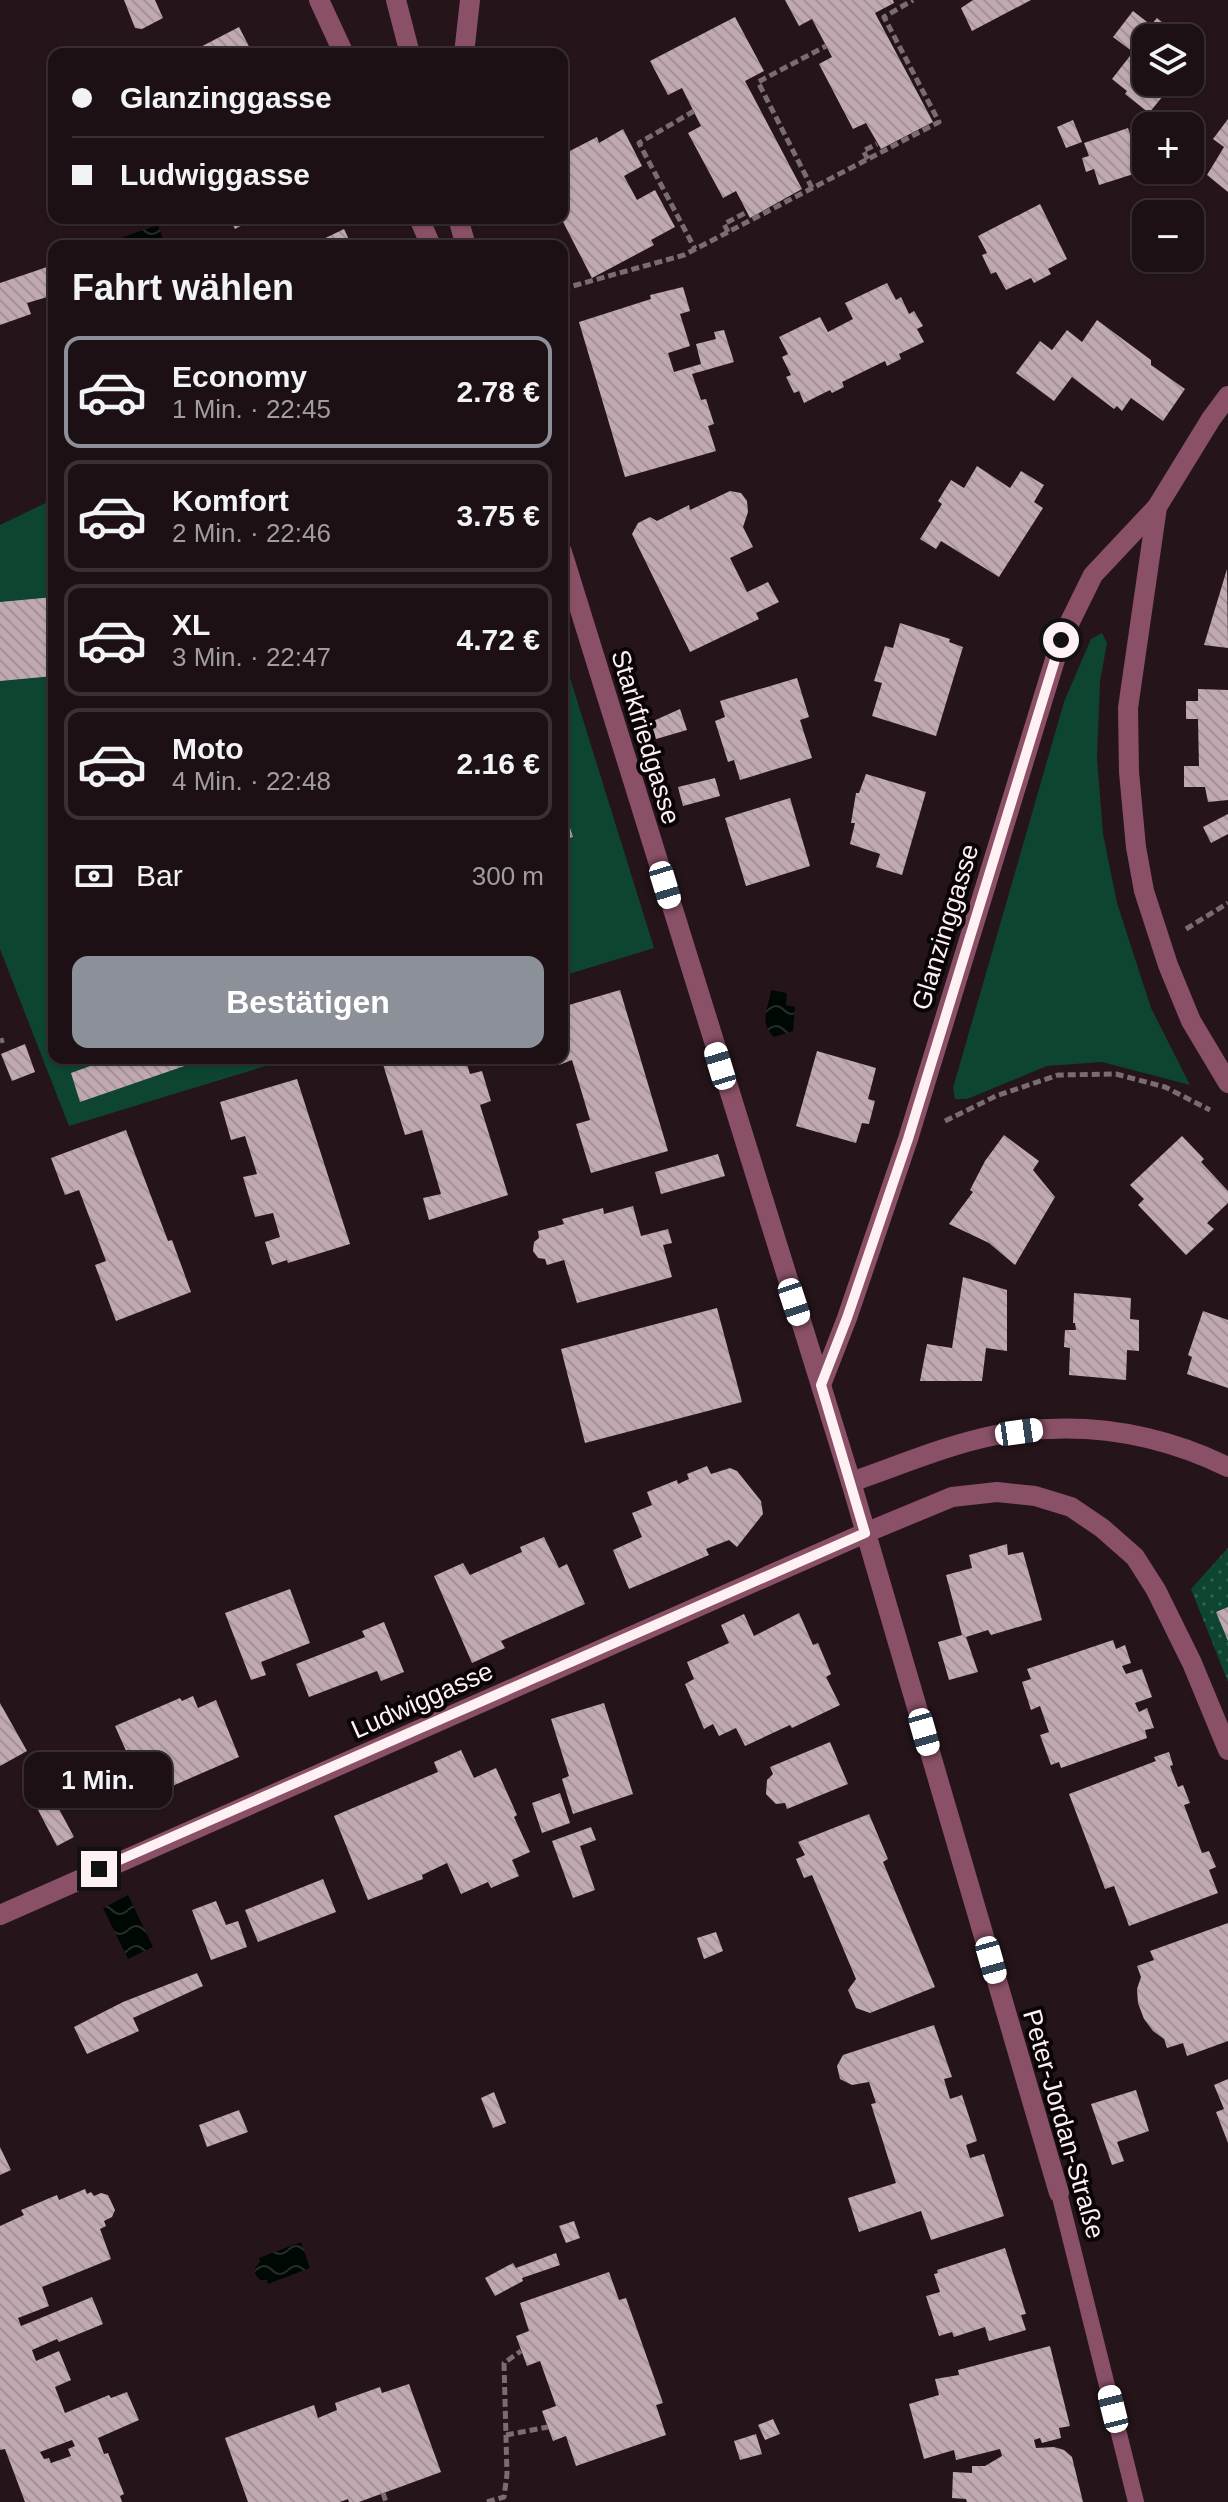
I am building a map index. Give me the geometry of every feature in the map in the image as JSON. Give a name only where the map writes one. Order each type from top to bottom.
[{"type":"street","points":[[319,0],[341,48]]},
{"type":"street","points":[[396,0],[408,48]]},
{"type":"street","points":[[465,48],[470,0]]},
{"type":"street","name":"Glanzinggasse","points":[[821,1385],[908,1139],[1061,640],[1093,575],[1157,507],[1228,396]]},
{"type":"street","name":"Glanzinggasse","points":[[1157,507],[1128,708],[1129,772],[1142,876],[1161,944],[1191,1021],[1228,1083]]},
{"type":"street","name":"Starkfriedgasse","points":[[568,571],[865,1533]]},
{"type":"street","points":[[851,1482],[953,1447],[1042,1429],[1081,1428],[1132,1433],[1171,1444],[1228,1467]]},
{"type":"street","name":"Ludwiggasse","points":[[0,1915],[952,1497],[997,1492],[1035,1496],[1071,1507],[1102,1528],[1135,1557],[1156,1590],[1192,1663],[1228,1750]]},
{"type":"street","name":"Peter-Jordan-Straße","points":[[865,1533],[1059,2193]]},
{"type":"lane","name":"Peter-Jordan-Straße","points":[[1059,2193],[1136,2502]]},
{"type":"path","points":[[568,287],[684,255],[939,122],[884,17],[913,0]]},
{"type":"path","points":[[812,188],[758,82],[826,46]]},
{"type":"path","points":[[694,111],[639,143],[695,249]]},
{"type":"path","points":[[868,159],[863,151],[877,144]]},
{"type":"path","points":[[728,232],[724,224],[747,212]]},
{"type":"path","points":[[1161,944],[1228,903]]},
{"type":"path","points":[[908,1139],[996,1096],[1058,1075],[1116,1074],[1165,1087],[1215,1112]]},
{"type":"path","points":[[487,2502],[504,2497],[507,2474],[504,2363],[521,2351]]},
{"type":"path","points":[[506,2435],[548,2427]]},
{"type":"path","points":[[383,2493],[386,2502]]},
{"type":"green space","points":[[48,502],[48,1064],[272,1064],[69,1126],[0,949],[0,525]]},
{"type":"green space","points":[[1102,633],[1107,643],[1100,681],[1097,758],[1103,834],[1117,903],[1151,1008],[1190,1085],[1102,1062],[1047,1066],[967,1099],[955,1099],[953,1088],[1064,702],[1091,639]]},
{"type":"green space","points":[[568,671],[654,948],[568,974]]},
{"type":"green space","points":[[1228,1548],[1228,1682],[1191,1589]]},
{"type":"water","points":[[158,225],[163,240],[115,240]]},
{"type":"water","points":[[771,990],[787,993],[786,1005],[795,1007],[793,1031],[774,1037],[765,1020]]},
{"type":"water","points":[[128,1895],[153,1947],[128,1959],[103,1908]]},
{"type":"water","points":[[301,2242],[310,2268],[268,2284],[267,2280],[260,2280],[255,2274],[259,2258]]},
{"type":"building","points":[[124,0],[155,0],[163,18],[142,29],[135,28]]},
{"type":"building","points":[[785,0],[893,0],[894,3],[875,13],[933,122],[881,149],[866,123],[853,129],[819,64],[832,57],[812,19],[799,26]]},
{"type":"building","points":[[973,0],[1031,0],[972,31],[961,8]]},
{"type":"building","points":[[1133,11],[1150,24],[1132,24],[1132,51],[1113,37]]},
{"type":"building","points":[[735,17],[764,71],[745,81],[802,189],[750,218],[736,191],[723,198],[688,133],[701,126],[682,88],[668,95],[650,61]]},
{"type":"building","points":[[239,27],[250,48],[199,48]]},
{"type":"building","points":[[1132,53],[1132,96],[1163,96],[1148,112],[1112,79]]},
{"type":"building","points":[[1228,119],[1228,192],[1207,175],[1224,147],[1213,139]]},
{"type":"building","points":[[1073,120],[1082,142],[1066,148],[1057,127]]},
{"type":"building","points":[[1128,128],[1132,139],[1132,174],[1099,185],[1094,169],[1086,172],[1082,158],[1089,156],[1084,143]]},
{"type":"building","points":[[623,129],[642,166],[624,176],[637,200],[655,190],[675,227],[651,240],[654,245],[592,278],[564,224],[568,224],[568,152],[597,137],[599,143]]},
{"type":"building","points":[[1040,204],[1067,259],[1048,269],[1051,274],[1034,283],[1031,278],[1006,290],[996,272],[991,274],[982,255],[987,253],[978,236]]},
{"type":"building","points":[[344,229],[349,240],[321,240]]},
{"type":"building","points":[[47,267],[48,297],[27,303],[31,314],[0,325],[0,283]]},
{"type":"building","points":[[887,283],[896,300],[901,297],[909,314],[914,311],[923,326],[917,329],[924,342],[899,354],[901,359],[887,366],[885,361],[842,382],[844,387],[832,393],[830,390],[804,403],[799,391],[794,393],[786,377],[791,375],[782,357],[788,354],[779,337],[820,317],[828,332],[853,319],[845,303]]},
{"type":"building","points":[[683,287],[690,311],[680,314],[690,346],[668,353],[674,372],[701,364],[696,344],[716,339],[714,332],[724,330],[734,362],[692,374],[701,400],[706,399],[714,424],[708,426],[716,451],[625,477],[579,322],[651,299],[650,295]]},
{"type":"building","points":[[1097,320],[1185,389],[1163,421],[1131,398],[1122,411],[1117,406],[1114,409],[1072,377],[1054,401],[1016,373],[1040,341],[1052,350],[1067,330],[1082,342]]},
{"type":"building","points":[[977,466],[1010,488],[1021,471],[1044,485],[1034,502],[1043,508],[999,577],[941,541],[936,549],[920,539],[942,504],[938,501],[951,480],[964,488]]},
{"type":"building","points":[[730,491],[741,493],[747,501],[748,512],[743,527],[753,547],[730,558],[747,592],[768,582],[779,602],[756,613],[759,619],[690,652],[632,534],[638,523],[650,517],[657,521],[689,505],[690,510]]},
{"type":"building","points":[[1227,569],[1228,648],[1204,645],[1218,599]]},
{"type":"building","points":[[48,598],[48,677],[0,681],[0,602]]},
{"type":"building","points":[[900,623],[950,639],[949,642],[963,647],[936,736],[872,716],[882,683],[874,681],[885,646],[893,648]]},
{"type":"building","points":[[797,678],[809,717],[800,720],[812,758],[740,780],[734,760],[728,762],[715,721],[725,717],[720,701]]},
{"type":"building","points":[[1198,689],[1228,690],[1228,800],[1208,802],[1205,787],[1184,787],[1184,766],[1199,766],[1198,719],[1186,719],[1186,701],[1198,701]]},
{"type":"building","points":[[680,709],[687,730],[656,739],[651,722]]},
{"type":"building","points":[[866,774],[926,792],[902,875],[876,867],[880,854],[850,844],[855,823],[851,823],[856,793],[859,793]]},
{"type":"building","points":[[715,778],[720,796],[683,806],[678,787]]},
{"type":"building","points":[[790,798],[810,866],[746,886],[725,818]]},
{"type":"building","points":[[1228,814],[1228,834],[1211,843],[1203,827]]},
{"type":"building","points":[[568,822],[573,837],[568,838]]},
{"type":"building","points":[[620,990],[668,1151],[591,1173],[576,1124],[590,1120],[572,1060],[568,1062],[568,1005]]},
{"type":"building","points":[[25,1044],[35,1072],[12,1081],[1,1054]]},
{"type":"building","points":[[817,1051],[876,1068],[868,1099],[875,1101],[869,1124],[862,1123],[856,1143],[796,1126]]},
{"type":"building","points":[[96,1064],[190,1064],[80,1102],[71,1073]]},
{"type":"building","points":[[383,1064],[467,1064],[470,1074],[482,1071],[491,1101],[480,1105],[508,1195],[429,1220],[423,1198],[441,1194],[422,1130],[405,1135]]},
{"type":"building","points":[[297,1079],[350,1244],[272,1265],[265,1242],[280,1237],[273,1213],[255,1217],[243,1177],[257,1174],[245,1136],[231,1140],[220,1102]]},
{"type":"building","points":[[126,1130],[191,1292],[116,1321],[95,1265],[106,1261],[79,1190],[65,1195],[51,1158]]},
{"type":"building","points":[[1004,1135],[1039,1161],[1033,1170],[1055,1197],[1015,1265],[989,1243],[949,1224],[973,1192],[970,1190],[985,1161]]},
{"type":"building","points":[[1182,1136],[1228,1191],[1228,1203],[1207,1223],[1214,1229],[1186,1255],[1138,1205],[1144,1199],[1130,1185]]},
{"type":"building","points":[[718,1154],[725,1176],[661,1194],[655,1172]]},
{"type":"building","points":[[633,1206],[641,1236],[668,1229],[672,1243],[663,1245],[672,1277],[577,1303],[564,1260],[547,1265],[545,1259],[538,1258],[533,1251],[534,1242],[539,1238],[538,1231],[564,1224],[562,1219],[603,1208],[604,1214]]},
{"type":"building","points":[[963,1277],[1007,1290],[1007,1351],[986,1348],[982,1381],[920,1381],[927,1344],[952,1348]]},
{"type":"building","points":[[1074,1293],[1131,1298],[1130,1319],[1139,1320],[1139,1351],[1127,1350],[1126,1380],[1069,1375],[1070,1348],[1064,1347],[1065,1330],[1076,1330],[1073,1323]]},
{"type":"building","points":[[717,1308],[742,1402],[585,1443],[561,1349]]},
{"type":"building","points":[[1203,1311],[1228,1320],[1228,1388],[1187,1374],[1192,1357],[1188,1355]]},
{"type":"building","points":[[707,1466],[711,1474],[730,1468],[737,1471],[761,1501],[763,1514],[737,1547],[729,1540],[706,1549],[709,1555],[629,1589],[613,1550],[642,1537],[632,1513],[652,1505],[647,1492],[677,1480],[678,1484],[689,1479],[687,1474]]},
{"type":"building","points":[[544,1537],[559,1568],[567,1564],[585,1604],[501,1641],[505,1648],[472,1663],[434,1576],[463,1563],[470,1575],[522,1552],[520,1547]]},
{"type":"building","points":[[1007,1544],[1008,1555],[1023,1552],[1042,1620],[991,1635],[988,1630],[966,1637],[978,1672],[949,1680],[938,1642],[962,1635],[946,1575],[972,1568],[969,1555]]},
{"type":"building","points":[[290,1589],[310,1643],[261,1662],[266,1675],[251,1680],[225,1613]]},
{"type":"building","points":[[1228,1607],[1228,1641],[1216,1612]]},
{"type":"building","points":[[799,1613],[813,1645],[818,1643],[831,1674],[826,1677],[840,1705],[745,1746],[736,1728],[719,1736],[713,1724],[704,1729],[685,1684],[694,1679],[687,1662],[729,1643],[721,1625],[744,1614],[754,1636]]},
{"type":"building","points":[[384,1622],[404,1672],[381,1681],[377,1671],[309,1697],[296,1664],[365,1637],[362,1631]]},
{"type":"building","points":[[1113,1640],[1116,1649],[1125,1645],[1131,1663],[1122,1666],[1126,1674],[1142,1669],[1152,1697],[1135,1703],[1139,1712],[1147,1708],[1154,1728],[1145,1730],[1147,1738],[1061,1768],[1059,1762],[1051,1765],[1040,1735],[1049,1732],[1040,1706],[1031,1710],[1022,1682],[1031,1679],[1027,1669]]},
{"type":"building","points":[[193,1696],[198,1708],[216,1700],[239,1757],[147,1797],[139,1779],[128,1783],[120,1764],[130,1760],[115,1726],[180,1698],[182,1701]]},
{"type":"building","points":[[0,1703],[27,1751],[0,1766]]},
{"type":"building","points":[[604,1703],[633,1794],[573,1814],[562,1779],[569,1776],[551,1719]]},
{"type":"building","points":[[830,1742],[848,1784],[787,1809],[785,1803],[776,1804],[766,1794],[767,1780],[773,1774],[770,1767]]},
{"type":"building","points":[[461,1750],[474,1778],[496,1768],[530,1852],[512,1860],[519,1876],[491,1888],[488,1882],[461,1894],[447,1863],[422,1875],[423,1879],[368,1900],[334,1816],[438,1772],[434,1762]]},
{"type":"building","points":[[1169,1752],[1173,1765],[1170,1766],[1178,1787],[1183,1785],[1190,1803],[1184,1805],[1202,1853],[1209,1851],[1216,1867],[1209,1870],[1218,1893],[1129,1926],[1114,1886],[1105,1889],[1069,1794],[1156,1761],[1154,1757]]},
{"type":"building","points":[[45,1783],[74,1837],[57,1846],[28,1791]]},
{"type":"building","points":[[560,1793],[570,1823],[542,1833],[532,1803]]},
{"type":"building","points":[[869,1814],[888,1859],[883,1862],[935,1987],[870,2013],[856,2008],[848,1990],[856,1979],[812,1875],[804,1878],[796,1859],[805,1855],[798,1842]]},
{"type":"building","points":[[591,1827],[596,1840],[580,1846],[595,1890],[573,1898],[552,1841]]},
{"type":"building","points":[[323,1879],[336,1912],[258,1942],[245,1910]]},
{"type":"building","points":[[216,1901],[226,1925],[238,1921],[247,1947],[211,1960],[192,1910]]},
{"type":"building","points":[[1228,1923],[1228,2041],[1187,2056],[1183,2043],[1167,2048],[1164,2039],[1144,2019],[1138,2003],[1137,1989],[1141,1977],[1137,1966],[1154,1960],[1150,1951]]},
{"type":"building","points":[[716,1932],[723,1951],[704,1959],[697,1938]]},
{"type":"building","points":[[197,1973],[203,1986],[133,2018],[139,2031],[87,2054],[74,2027],[123,2002]]},
{"type":"building","points":[[934,2025],[952,2077],[944,2079],[950,2099],[962,2095],[977,2141],[966,2145],[970,2158],[984,2154],[1004,2216],[931,2240],[921,2211],[859,2232],[848,2198],[896,2183],[871,2104],[876,2103],[869,2082],[852,2085],[840,2079],[837,2066],[843,2055]]},
{"type":"building","points":[[1228,2079],[1228,2143],[1216,2112],[1224,2109],[1214,2085]]},
{"type":"building","points":[[1136,2090],[1149,2131],[1117,2142],[1124,2161],[1112,2165],[1091,2104]]},
{"type":"building","points":[[494,2092],[506,2123],[493,2128],[481,2098]]},
{"type":"building","points":[[239,2110],[248,2132],[207,2147],[199,2125]]},
{"type":"building","points":[[0,2147],[11,2170],[0,2175]]},
{"type":"building","points":[[85,2189],[87,2194],[91,2192],[94,2196],[101,2193],[108,2195],[115,2210],[112,2217],[104,2221],[106,2226],[100,2229],[111,2259],[42,2287],[49,2306],[18,2318],[21,2326],[92,2297],[103,2324],[32,2350],[36,2361],[59,2351],[71,2380],[55,2387],[65,2413],[109,2395],[111,2398],[127,2392],[139,2420],[98,2438],[104,2454],[108,2453],[124,2494],[120,2496],[122,2502],[25,2502],[5,2449],[0,2450],[0,2226],[24,2215],[21,2210],[57,2195],[59,2200]],"holes":[[[72,2440],[75,2446],[68,2449],[71,2456],[51,2463],[40,2452]]]},
{"type":"building","points":[[574,2221],[580,2238],[566,2243],[559,2226]]},
{"type":"building","points":[[1005,2248],[1026,2314],[1021,2315],[1026,2330],[989,2341],[985,2327],[954,2337],[952,2332],[939,2336],[926,2296],[940,2292],[934,2274],[938,2273],[937,2270]]},
{"type":"building","points":[[556,2253],[560,2265],[522,2278],[523,2281],[495,2296],[485,2278],[513,2263],[516,2268]]},
{"type":"building","points":[[609,2272],[619,2300],[626,2298],[663,2403],[656,2405],[666,2435],[576,2466],[566,2436],[553,2441],[542,2411],[556,2406],[540,2361],[527,2366],[516,2336],[529,2331],[520,2303]]},
{"type":"building","points":[[1050,2346],[1070,2426],[1059,2428],[1061,2438],[1042,2443],[1040,2438],[1034,2440],[1036,2448],[1054,2447],[1072,2457],[1083,2502],[967,2502],[966,2499],[952,2498],[953,2472],[972,2473],[972,2466],[985,2466],[1002,2456],[1000,2449],[956,2460],[954,2450],[924,2459],[909,2404],[939,2395],[935,2379],[959,2375],[958,2370]]},
{"type":"building","points":[[409,2384],[441,2472],[359,2502],[349,2502],[348,2499],[340,2502],[248,2502],[225,2438],[314,2405],[318,2418],[337,2410],[335,2403],[380,2387],[382,2393]]},
{"type":"building","points":[[773,2419],[780,2434],[765,2440],[758,2425]]},
{"type":"building","points":[[756,2434],[762,2454],[740,2460],[734,2441]]},
{"type":"route","points":[[99,1869],[865,1533],[821,1385],[908,1139],[1061,640]]}]
